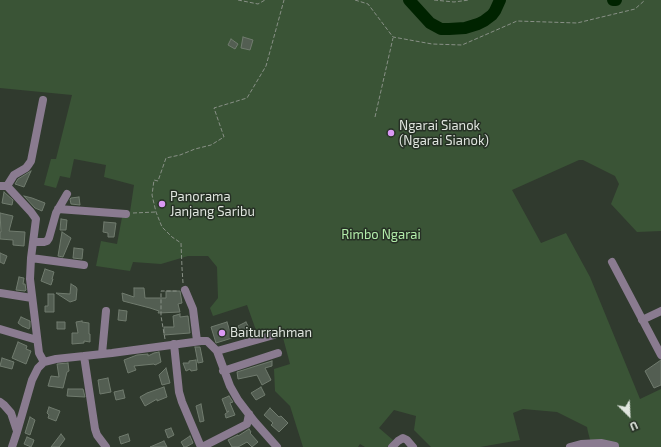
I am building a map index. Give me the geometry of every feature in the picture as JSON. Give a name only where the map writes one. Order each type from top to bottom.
[{"type":"street","points":[[43,100],[31,161],[26,168],[14,175],[4,186],[31,212],[36,219],[30,280],[39,353],[44,362]]},
{"type":"street","points":[[33,242],[44,242],[49,238],[58,208],[66,194]]},
{"type":"street","points":[[58,208],[126,214]]},
{"type":"street","points":[[31,258],[84,265]]},
{"type":"street","points":[[612,262],[642,320],[660,350]]},
{"type":"street","points":[[184,290],[193,309],[197,341]]},
{"type":"street","points":[[0,293],[32,298]]},
{"type":"street","points":[[102,354],[106,311]]},
{"type":"street","points":[[642,320],[661,311]]},
{"type":"street","points":[[0,329],[37,340]]},
{"type":"street","points":[[217,351],[274,335]]},
{"type":"street","points":[[12,447],[32,380],[38,368],[44,362],[56,359],[197,341],[207,341],[217,351],[230,386],[238,400],[249,414],[250,423],[277,447]]},
{"type":"street","points":[[170,345],[182,402],[201,447],[250,423]]},
{"type":"street","points":[[223,370],[278,353]]},
{"type":"street","points":[[84,356],[95,429],[97,435],[106,447]]},
{"type":"street","points":[[0,402],[11,414],[17,432]]},
{"type":"street","points":[[392,447],[398,440],[403,438],[413,447]]},
{"type":"street","points":[[570,447],[581,444],[602,443],[615,447]]},
{"type":"path","points":[[238,0],[258,4],[265,0]]},
{"type":"path","points":[[170,345],[161,316],[161,291],[184,290],[182,280],[181,243],[172,237],[162,226],[156,212],[152,195],[154,180],[158,181],[166,158],[211,145],[224,137],[214,108],[247,98],[266,66],[284,0]]},
{"type":"path","points":[[356,0],[368,4],[393,37],[432,44],[462,45],[517,21],[577,23],[635,9],[645,0]]},
{"type":"path","points":[[434,0],[454,2],[469,0]]},
{"type":"path","points":[[375,117],[393,37]]},
{"type":"path","points":[[126,214],[156,212]]},
{"type":"green space","name":"Rimbo Ngarai","points":[[0,0],[661,0],[661,231],[637,232],[611,204],[619,184],[615,176],[583,160],[579,160],[512,190],[541,243],[566,233],[590,277],[640,399],[661,389],[661,447],[592,447],[587,427],[557,412],[523,409],[513,413],[520,440],[480,447],[431,447],[414,430],[416,416],[394,410],[379,428],[393,440],[387,447],[365,447],[360,444],[358,447],[303,447],[290,406],[275,391],[274,369],[290,364],[281,330],[258,336],[247,305],[213,316],[210,308],[218,298],[217,267],[208,256],[188,256],[161,264],[133,262],[130,271],[96,266],[101,241],[117,244],[123,212],[130,212],[134,185],[104,177],[106,165],[74,159],[70,178],[60,176],[56,188],[44,185],[51,159],[56,159],[72,95],[0,88]]},
{"type":"building","points":[[243,37],[253,40],[250,50],[241,48]]},
{"type":"building","points":[[231,39],[238,44],[235,49],[228,45]]},
{"type":"building","points":[[31,171],[24,187],[15,184],[18,179]]},
{"type":"building","points":[[4,192],[13,200],[12,205],[2,203]]},
{"type":"building","points":[[24,196],[45,203],[42,211],[35,208]]},
{"type":"building","points":[[79,197],[80,205],[71,204],[71,198]]},
{"type":"building","points":[[0,213],[13,216],[9,231],[25,232],[24,246],[13,245],[13,240],[0,239]]},
{"type":"building","points":[[61,219],[67,220],[66,230],[60,230]]},
{"type":"building","points":[[104,222],[116,223],[114,237],[108,237],[108,233],[103,232]]},
{"type":"building","points":[[62,232],[71,238],[63,257],[58,256]]},
{"type":"building","points":[[74,248],[83,249],[82,259],[73,258]]},
{"type":"building","points":[[0,253],[7,256],[4,264],[0,262]]},
{"type":"building","points":[[45,269],[54,272],[51,285],[41,281]]},
{"type":"building","points":[[19,277],[24,278],[23,284],[25,284],[25,291],[16,290]]},
{"type":"building","points":[[71,284],[77,289],[76,300],[70,302],[56,293],[70,294]]},
{"type":"building","points":[[134,288],[144,288],[145,298],[166,298],[166,291],[180,291],[182,303],[178,304],[180,312],[158,313],[159,311],[123,301],[122,293],[134,297]]},
{"type":"building","points":[[48,294],[54,294],[54,312],[45,312],[45,306],[48,306]]},
{"type":"building","points":[[119,310],[127,311],[126,321],[118,320]]},
{"type":"building","points":[[180,314],[180,317],[188,316],[190,333],[164,335],[164,327],[174,327],[173,316]]},
{"type":"building","points":[[21,317],[30,321],[29,329],[18,323]]},
{"type":"building","points":[[82,321],[89,323],[90,342],[84,341],[84,343],[72,344],[72,333],[78,333],[76,322]]},
{"type":"building","points":[[57,322],[65,322],[65,329],[57,329]]},
{"type":"building","name":"Baiturrahman","points":[[227,322],[232,338],[216,343],[211,327]]},
{"type":"building","points":[[246,322],[249,328],[246,329],[249,336],[244,338],[238,326]]},
{"type":"building","points":[[18,342],[27,346],[26,349],[31,351],[26,364],[12,358]]},
{"type":"building","points":[[195,347],[200,347],[203,362],[198,363]]},
{"type":"building","points":[[159,352],[161,362],[155,365],[134,366],[136,370],[128,373],[124,360],[137,355],[148,354],[148,356]]},
{"type":"building","points":[[2,358],[14,362],[12,369],[0,366]]},
{"type":"building","points":[[196,360],[197,370],[191,371],[190,369],[186,371],[183,363],[189,363],[189,361]]},
{"type":"building","points":[[661,360],[661,385],[654,388],[645,371]]},
{"type":"building","points":[[272,361],[272,366],[265,368],[271,380],[262,385],[257,375],[238,379],[237,372]]},
{"type":"building","points":[[68,363],[69,371],[67,372],[63,388],[48,386],[51,376],[59,377],[57,364]]},
{"type":"building","points":[[166,368],[170,383],[162,385],[159,375]]},
{"type":"building","points":[[108,378],[111,392],[100,394],[98,380]]},
{"type":"building","points":[[164,387],[167,397],[157,401],[157,399],[145,406],[140,397]]},
{"type":"building","points":[[261,387],[265,395],[256,400],[251,393]]},
{"type":"building","points":[[68,389],[83,389],[85,397],[67,396]]},
{"type":"building","points":[[123,390],[125,398],[116,400],[114,392]]},
{"type":"building","points":[[229,396],[233,402],[230,403],[235,415],[226,418],[225,414],[229,411],[227,412],[222,399]]},
{"type":"building","points":[[201,404],[204,421],[200,422],[196,406]]},
{"type":"building","points":[[49,407],[60,411],[56,421],[48,418],[49,415],[47,413]]},
{"type":"building","points":[[270,408],[288,423],[279,432],[271,425],[273,423],[264,415]]},
{"type":"building","points":[[30,417],[35,420],[30,435],[25,433]]},
{"type":"building","points":[[171,428],[174,435],[168,438],[165,430]]},
{"type":"building","points":[[249,429],[251,432],[250,433],[258,442],[252,447],[247,442],[238,447],[232,447],[228,440]]},
{"type":"building","points":[[61,434],[65,439],[59,447],[51,447]]},
{"type":"building","points":[[128,434],[130,441],[121,444],[119,437]]},
{"type":"building","points":[[190,436],[193,443],[184,447],[181,442]]},
{"type":"building","points":[[27,437],[34,440],[31,447],[24,444]]},
{"type":"building","points":[[164,441],[167,447],[150,447]]},
{"type":"waterway","points":[[409,0],[430,23],[441,29],[465,28],[478,24],[492,15],[500,0]]},
{"type":"place","name":"Ngarai Sianok (Ngarai Sianok)","points":[[391,133]]},
{"type":"place","name":"Panorama Janjang Saribu","points":[[162,204]]},
{"type":"place","name":"Baiturrahman","points":[[222,333]]}]
